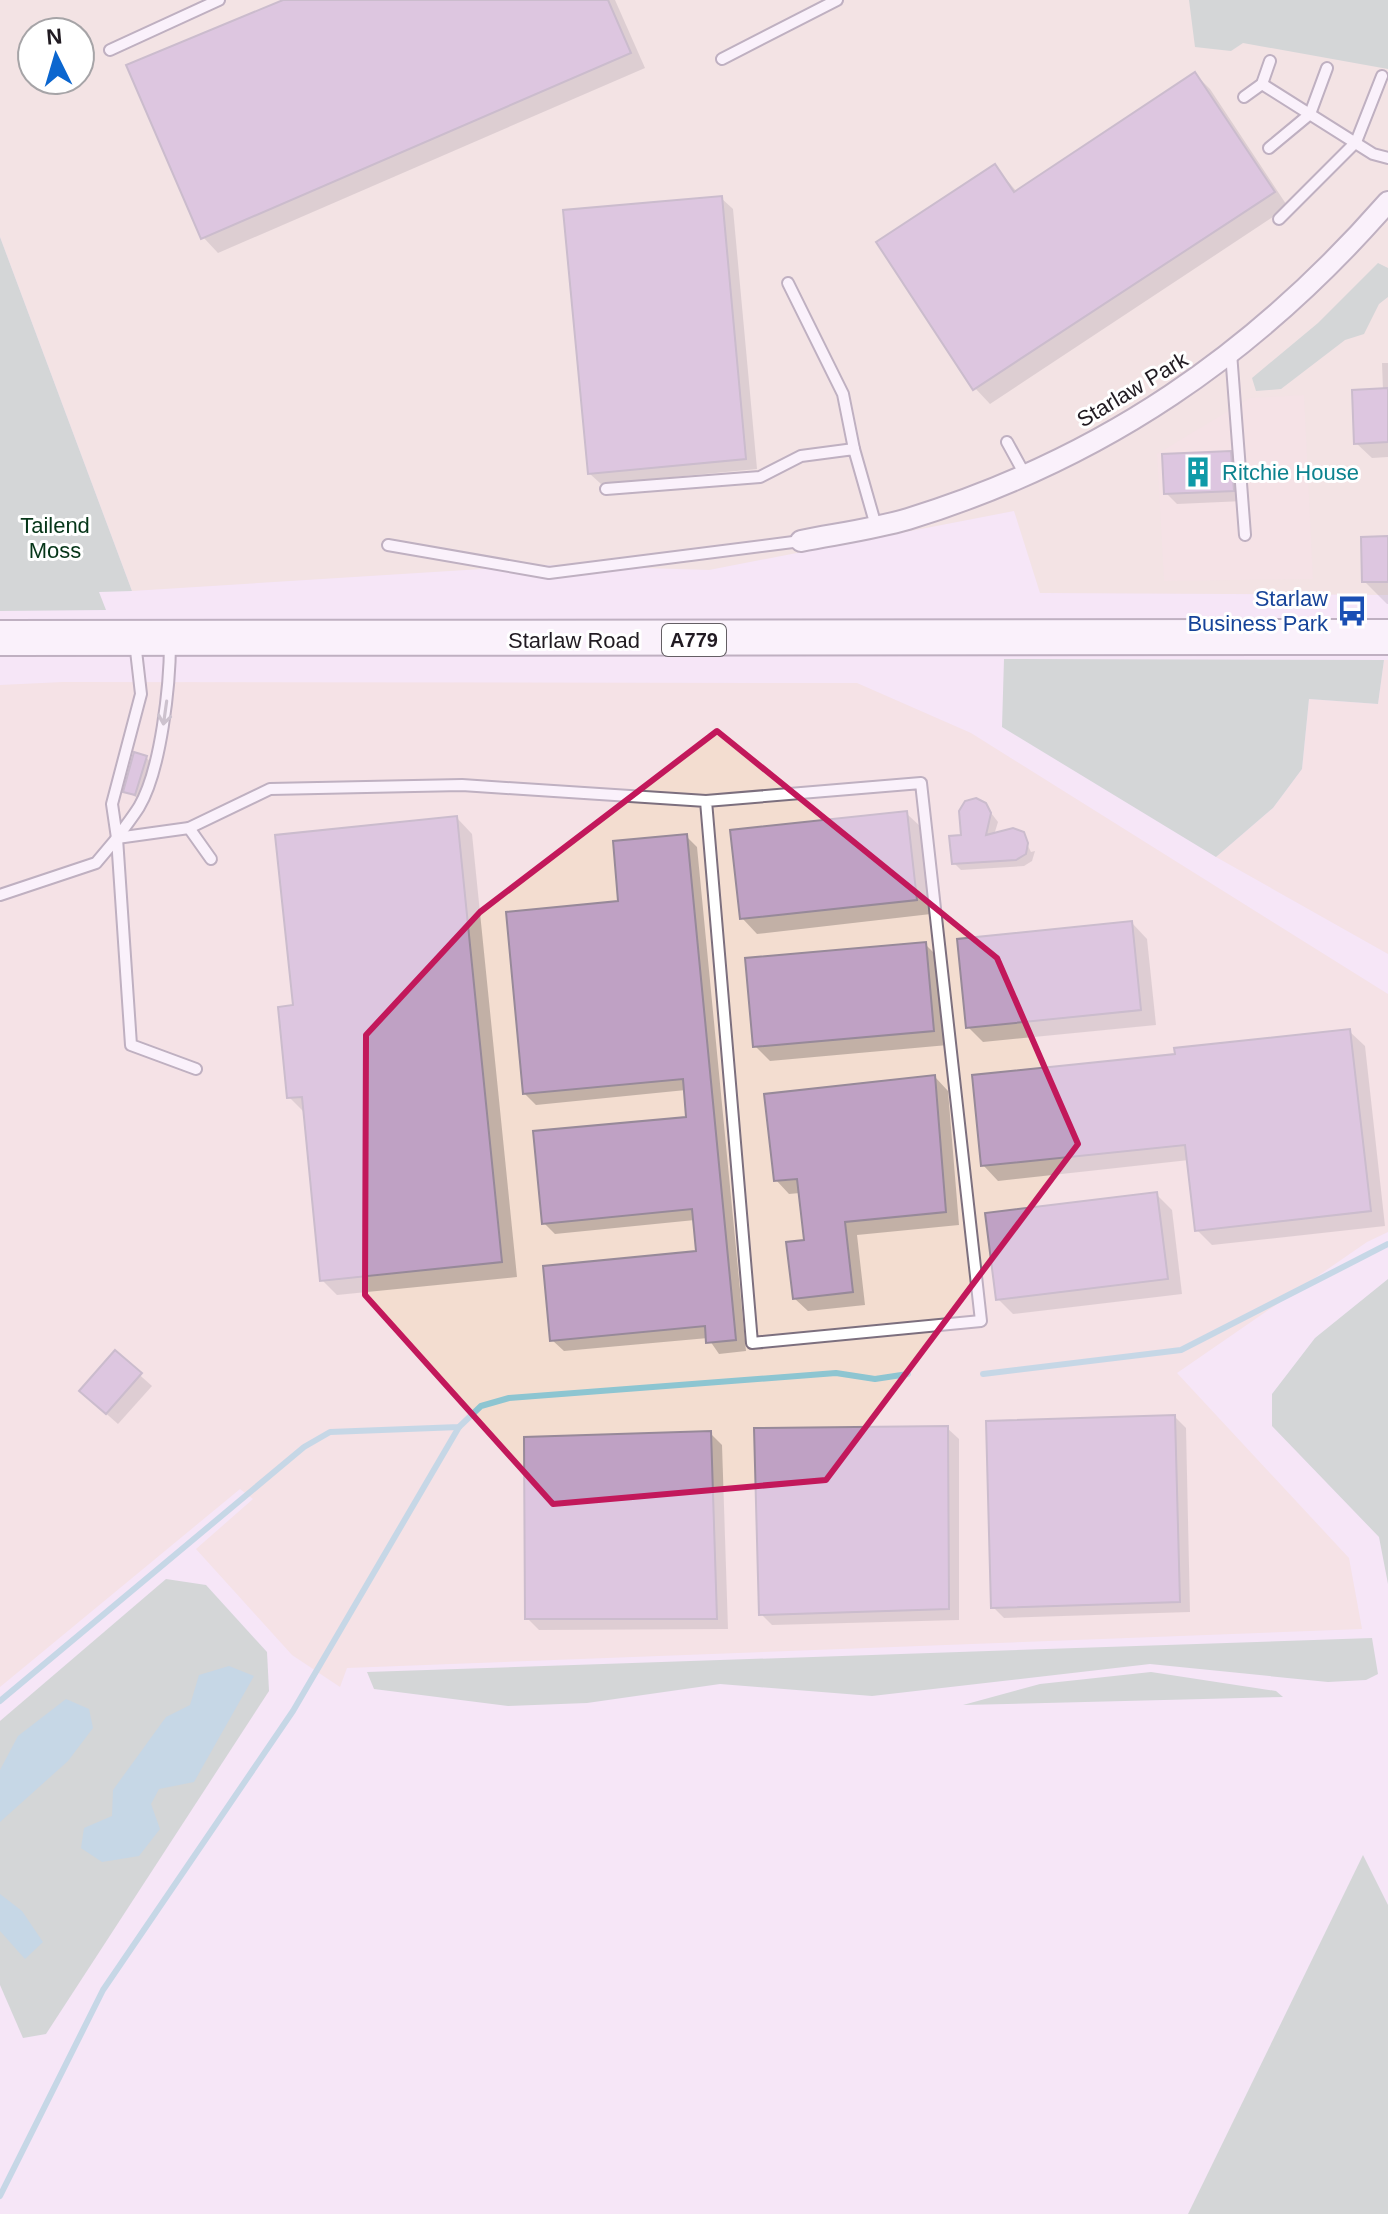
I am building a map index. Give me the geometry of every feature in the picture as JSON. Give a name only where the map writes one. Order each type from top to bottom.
[{"type":"main road","name":"Starlaw Road","points":[[0,638],[1388,637]]},
{"type":"street","name":"Starlaw Park","points":[[801,541],[907,519],[1117,432],[1231,353],[1301,295],[1388,202]]},
{"type":"lane","points":[[110,50],[219,0]]},
{"type":"lane","points":[[722,59],[837,0]]},
{"type":"lane","points":[[1244,97],[1262,84],[1270,61]]},
{"type":"lane","points":[[1269,148],[1310,114],[1327,68]]},
{"type":"lane","points":[[1279,219],[1356,142],[1382,76]]},
{"type":"lane","points":[[1262,84],[1356,142],[1388,158]]},
{"type":"lane","points":[[788,283],[843,394],[854,449],[876,526]]},
{"type":"lane","points":[[1231,353],[1245,535]]},
{"type":"lane","points":[[1007,442],[1024,473]]},
{"type":"lane","points":[[606,489],[760,477],[801,456],[854,449]]},
{"type":"lane","points":[[388,545],[549,573],[801,541]]},
{"type":"lane","points":[[134,636],[141,694],[112,804],[131,1045],[196,1069]]},
{"type":"lane","points":[[0,895],[96,863],[140,805],[162,731],[170,677],[170,636]]},
{"type":"lane","points":[[117,838],[189,828],[270,789],[462,785],[706,801],[921,783],[981,1321],[752,1343],[706,801]]},
{"type":"lane","points":[[189,828],[211,859]]},
{"type":"highlighted area","points":[[717,731],[997,958],[1078,1144],[826,1480],[553,1504],[365,1295],[366,1035],[480,912]]},
{"type":"shaded area","points":[[0,0],[1388,0],[1388,595],[1040,593],[1014,511],[709,570],[544,565],[132,591],[0,237]]},
{"type":"shaded area","points":[[1304,395],[1313,579],[1164,581],[1157,454],[1250,398]]},
{"type":"shaded area","points":[[1384,660],[1388,660],[1388,954],[1216,857],[1273,808],[1302,769],[1309,699],[1378,704]]},
{"type":"shaded area","points":[[63,682],[857,683],[971,733],[1388,994],[1388,1232],[1367,1242],[1177,1373],[1349,1558],[1362,1629],[347,1668],[340,1687],[292,1655],[196,1549],[253,1499],[240,1489],[0,1687],[0,685]]},
{"type":"green space","points":[[1189,0],[1388,0],[1388,69],[1243,43],[1231,51],[1195,47]]},
{"type":"green space","name":"Tailend Moss","points":[[0,237],[132,591],[99,592],[106,610],[0,611]]},
{"type":"green space","points":[[1378,263],[1388,268],[1388,297],[1379,304],[1364,334],[1345,340],[1281,389],[1256,391],[1252,378],[1318,323]]},
{"type":"green space","points":[[1004,659],[1384,660],[1378,704],[1309,699],[1302,769],[1273,808],[1216,857],[1002,727]]},
{"type":"green space","points":[[1388,1279],[1388,1584],[1379,1537],[1272,1426],[1272,1394],[1315,1338]]},
{"type":"green space","points":[[166,1579],[206,1585],[267,1652],[269,1691],[46,2034],[23,2038],[0,1985],[0,1721]]},
{"type":"green space","points":[[1372,1638],[1378,1674],[1366,1680],[1328,1682],[1150,1664],[872,1696],[720,1684],[587,1703],[508,1706],[374,1689],[367,1672]]},
{"type":"green space","points":[[1151,1672],[1276,1691],[1283,1697],[963,1705],[1040,1684]]},
{"type":"green space","points":[[1363,1855],[1388,1905],[1388,2214],[1188,2214]]},
{"type":"water","points":[[229,1666],[254,1676],[194,1782],[159,1789],[151,1804],[160,1829],[139,1856],[102,1862],[81,1848],[84,1828],[112,1816],[113,1790],[166,1717],[190,1705],[199,1675]]},
{"type":"water","points":[[66,1699],[89,1709],[93,1728],[68,1761],[0,1822],[0,1770],[18,1736]]},
{"type":"water","points":[[0,1894],[22,1911],[43,1942],[25,1959],[0,1931]]},
{"type":"building","points":[[283,0],[608,0],[631,53],[201,239],[126,65]]},
{"type":"building","points":[[1195,72],[1275,192],[973,390],[876,242],[995,164],[1014,192]]},
{"type":"building","points":[[722,196],[746,459],[588,474],[563,210]]},
{"type":"building","points":[[1388,388],[1388,442],[1354,444],[1352,390]]},
{"type":"building","name":"Ritchie House","points":[[1231,451],[1234,491],[1164,494],[1162,454]]},
{"type":"building","points":[[1388,536],[1388,582],[1362,582],[1361,537]]},
{"type":"building","points":[[134,752],[147,756],[135,795],[123,792]]},
{"type":"building","points":[[976,798],[986,803],[991,813],[986,835],[1013,828],[1024,832],[1028,843],[1026,854],[1016,860],[952,864],[949,836],[961,835],[959,811],[965,801]]},
{"type":"building","points":[[907,811],[917,900],[740,919],[730,830]]},
{"type":"building","points":[[457,816],[502,1262],[320,1281],[302,1097],[287,1098],[278,1007],[293,1005],[275,835]]},
{"type":"building","points":[[687,834],[736,1340],[706,1343],[705,1326],[550,1341],[543,1266],[696,1251],[692,1209],[542,1224],[533,1131],[686,1117],[683,1079],[523,1094],[506,912],[618,901],[613,841]]},
{"type":"building","points":[[1132,921],[1141,1010],[966,1028],[957,939]]},
{"type":"building","points":[[926,942],[934,1031],[753,1047],[745,958]]},
{"type":"building","points":[[1350,1029],[1371,1211],[1195,1231],[1185,1145],[981,1166],[972,1075],[1175,1054],[1174,1048]]},
{"type":"building","points":[[935,1075],[946,1212],[845,1222],[853,1292],[793,1299],[786,1242],[804,1240],[797,1179],[774,1181],[764,1094]]},
{"type":"building","points":[[1157,1192],[1168,1279],[996,1300],[985,1213]]},
{"type":"building","points":[[115,1350],[142,1373],[106,1414],[79,1391]]},
{"type":"building","points":[[1175,1415],[1180,1602],[991,1608],[986,1421]]},
{"type":"building","points":[[948,1426],[949,1609],[759,1615],[754,1428]]},
{"type":"building","points":[[711,1431],[717,1619],[525,1619],[524,1437]]},
{"type":"waterway","points":[[983,1374],[1181,1350],[1388,1244]]},
{"type":"waterway","points":[[0,1701],[304,1447],[330,1432],[459,1427],[481,1406],[509,1398],[836,1373],[875,1379],[908,1374]]},
{"type":"waterway","points":[[0,2196],[103,1990],[293,1711],[459,1427]]},
{"type":"place","name":"Ritchie House","points":[[1198,472]]},
{"type":"place","name":"Starlaw Business Park","points":[[1352,611]]}]
